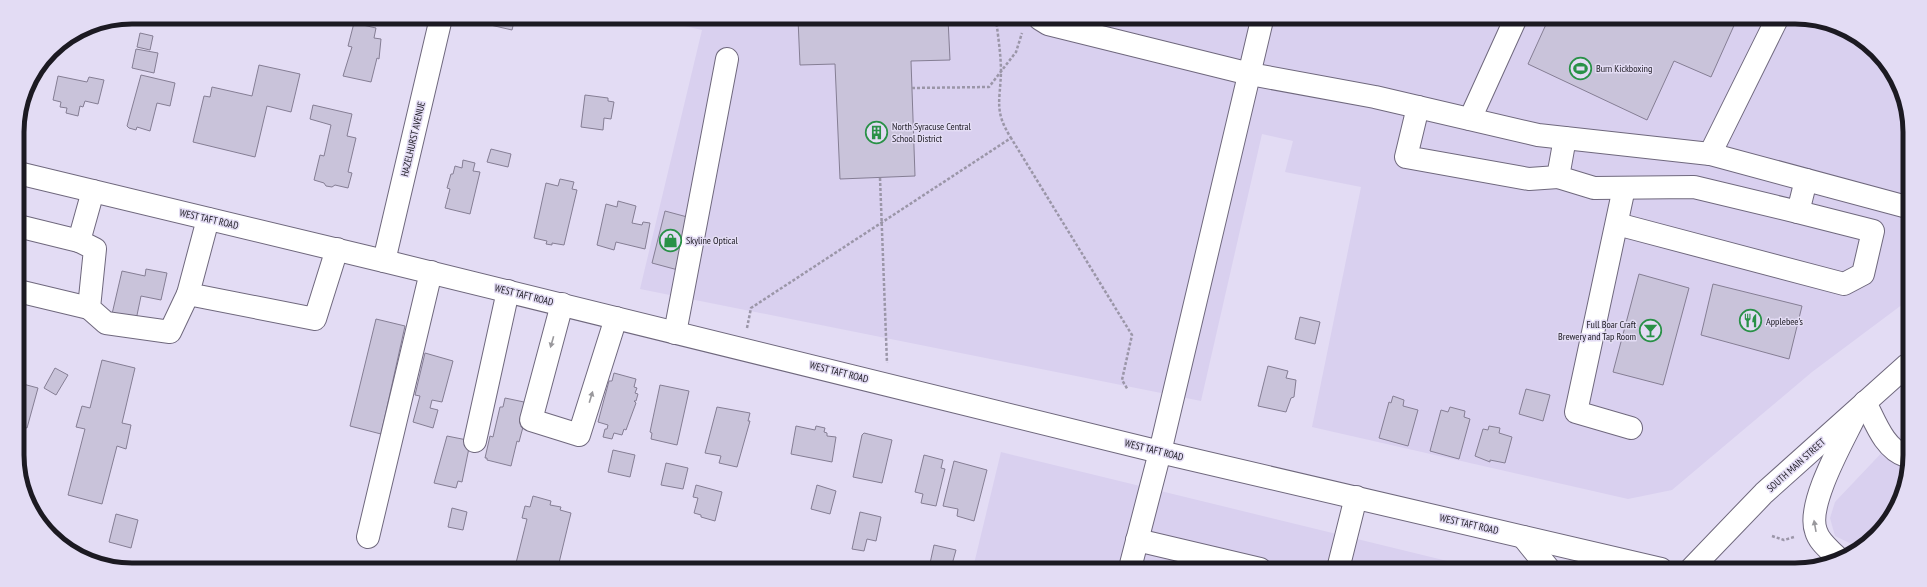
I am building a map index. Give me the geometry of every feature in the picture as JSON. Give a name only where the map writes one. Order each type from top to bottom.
[{"type":"main road","name":"HAZELHURST AVENUE","points":[[384,261],[440,24]]},
{"type":"main road","points":[[1048,24],[1250,74],[1375,97],[1538,135],[1710,154],[1903,207]]},
{"type":"main road","points":[[1131,563],[1160,452],[1261,24]]},
{"type":"main road","points":[[1470,119],[1513,24]]},
{"type":"main road","points":[[1710,154],[1775,24]]},
{"type":"main road","points":[[676,332],[727,59]]},
{"type":"main road","points":[[1418,107],[1406,157],[1529,179],[1558,177],[1594,188],[1694,187],[1873,231],[1863,274],[1844,284],[1617,224]]},
{"type":"main road","points":[[1558,177],[1565,138]]},
{"type":"main road","name":"WEST TAFT ROAD","points":[[24,174],[337,249],[1160,452],[1632,563]]},
{"type":"main road","points":[[1798,212],[1806,180]]},
{"type":"main road","points":[[1624,188],[1576,412],[1631,428]]},
{"type":"main road","points":[[79,240],[93,191]]},
{"type":"main road","points":[[24,292],[89,308],[106,323],[170,332],[188,294],[208,219]]},
{"type":"main road","points":[[24,227],[79,240],[95,249],[89,308]]},
{"type":"main road","points":[[188,294],[315,319],[337,249]]},
{"type":"main road","points":[[368,536],[431,272]]},
{"type":"main road","points":[[475,441],[508,291]]},
{"type":"main road","points":[[562,304],[531,420],[579,435],[616,318]]},
{"type":"main road","name":"SOUTH MAIN STREET","points":[[1697,563],[1764,493],[1903,369]]},
{"type":"main road","points":[[1863,404],[1889,445],[1897,453],[1903,455]]},
{"type":"main road","points":[[1835,555],[1822,543],[1816,531],[1814,519],[1823,482],[1863,404]]},
{"type":"main road","points":[[1340,563],[1356,497]]},
{"type":"main road","points":[[1523,537],[1544,563]]},
{"type":"main road","points":[[1137,540],[1235,563]]},
{"type":"path","points":[[996,24],[1001,72],[999,114],[1003,125],[1132,335],[1122,380],[1128,390]]},
{"type":"path","points":[[912,88],[989,87],[1016,52],[1031,24]]},
{"type":"path","points":[[744,349],[750,308],[1011,138]]},
{"type":"path","points":[[880,178],[887,384]]},
{"type":"path","points":[[1772,536],[1784,540],[1796,536]]},
{"type":"shaded area","points":[[676,24],[1795,24],[1823,28],[1849,38],[1861,46],[1885,72],[1897,97],[1901,111],[1903,132],[1903,304],[1812,372],[1672,490],[1628,499],[1312,427],[1361,187],[1285,172],[1293,141],[1262,134],[1201,401],[640,289],[702,30]]},
{"type":"shaded area","points":[[1903,433],[1902,469],[1895,496],[1885,515],[1876,526],[1854,545],[1835,536],[1830,518],[1835,502],[1890,444]]},
{"type":"shaded area","points":[[1001,452],[1455,563],[974,563]]},
{"type":"building","points":[[354,24],[376,28],[374,38],[381,39],[379,59],[377,58],[371,82],[343,76],[352,47],[348,46]]},
{"type":"building","points":[[486,24],[514,24],[512,30]]},
{"type":"building","name":"North Syracuse Central School District","points":[[798,24],[948,24],[950,60],[911,61],[915,176],[840,179],[835,64],[800,65]]},
{"type":"building","points":[[1546,24],[1735,24],[1711,77],[1674,61],[1647,120],[1528,64]]},
{"type":"building","points":[[140,33],[153,36],[150,50],[137,47]]},
{"type":"building","points":[[136,49],[158,53],[154,73],[132,68]]},
{"type":"building","points":[[259,65],[300,74],[291,112],[267,106],[255,157],[193,142],[204,96],[210,97],[212,87],[252,96]]},
{"type":"building","points":[[141,75],[175,83],[170,106],[157,103],[150,131],[137,127],[136,130],[127,126]]},
{"type":"building","points":[[58,76],[87,82],[89,77],[104,80],[98,104],[85,101],[83,107],[80,106],[78,116],[66,113],[67,108],[60,107],[61,102],[53,100]]},
{"type":"building","points":[[585,95],[608,98],[608,101],[614,102],[611,119],[604,118],[603,130],[581,127]]},
{"type":"building","points":[[313,105],[352,114],[347,136],[356,138],[348,172],[352,173],[348,188],[335,185],[332,187],[326,186],[324,183],[314,180],[320,155],[324,156],[331,125],[310,119]]},
{"type":"building","points":[[491,149],[511,154],[508,167],[487,162]]},
{"type":"building","points":[[463,160],[475,163],[473,171],[480,172],[470,214],[445,208],[450,189],[447,188],[451,174],[453,174],[455,166],[462,168]]},
{"type":"building","points":[[560,179],[574,182],[572,189],[577,190],[564,245],[552,243],[552,245],[546,244],[547,241],[534,238],[546,183],[558,186]]},
{"type":"building","points":[[618,201],[636,206],[632,223],[642,225],[643,222],[650,223],[645,249],[616,242],[614,250],[597,245],[606,204],[617,207]]},
{"type":"building","name":"Skyline Optical","points":[[665,211],[691,218],[678,270],[652,263]]},
{"type":"building","points":[[146,269],[167,273],[161,300],[141,296],[136,320],[112,314],[122,271],[145,276]]},
{"type":"building","name":"Full Boar Craft Brewery and Tap Room","points":[[1639,274],[1689,288],[1663,385],[1613,372]]},
{"type":"building","name":"Applebee's","points":[[1713,284],[1802,306],[1789,359],[1701,335]]},
{"type":"building","points":[[1300,317],[1320,322],[1315,344],[1295,339]]},
{"type":"building","points":[[376,319],[405,326],[381,434],[350,426]]},
{"type":"building","points":[[425,353],[453,361],[442,402],[432,400],[430,408],[438,410],[433,428],[413,422],[420,396],[415,395]]},
{"type":"building","points":[[102,360],[135,368],[122,423],[131,425],[126,449],[117,446],[102,504],[68,495],[85,429],[76,427],[82,406],[90,408]]},
{"type":"building","points":[[1268,366],[1288,371],[1286,378],[1296,380],[1294,397],[1291,398],[1286,412],[1258,406]]},
{"type":"building","points":[[55,368],[68,375],[56,395],[44,388]]},
{"type":"building","points":[[614,373],[636,379],[634,387],[637,388],[635,393],[638,394],[636,401],[634,401],[636,403],[626,430],[624,429],[622,435],[614,433],[612,439],[603,437],[605,429],[607,429],[608,425],[598,422],[609,381],[612,381]]},
{"type":"building","points":[[24,384],[38,388],[27,428],[24,427]]},
{"type":"building","points":[[660,385],[689,391],[677,445],[651,439],[652,433],[650,432]]},
{"type":"building","points":[[1526,389],[1550,395],[1543,421],[1519,414]]},
{"type":"building","points":[[1393,396],[1404,400],[1403,406],[1418,410],[1408,446],[1379,438],[1389,402],[1391,403]]},
{"type":"building","points":[[505,398],[524,402],[521,427],[523,427],[519,442],[517,441],[511,466],[487,460],[487,458],[485,458],[490,436],[493,437],[500,407],[503,407]]},
{"type":"building","points":[[717,407],[750,413],[748,421],[750,421],[737,467],[719,463],[721,456],[705,453]]},
{"type":"building","points":[[1450,407],[1465,411],[1464,417],[1470,419],[1459,459],[1430,451],[1441,410],[1448,412]]},
{"type":"building","points":[[796,426],[815,430],[816,426],[825,428],[824,432],[827,433],[827,436],[836,437],[832,462],[791,454]]},
{"type":"building","points":[[1489,426],[1500,428],[1499,433],[1512,437],[1505,463],[1490,460],[1490,462],[1475,456],[1483,429],[1488,430]]},
{"type":"building","points":[[864,433],[892,440],[882,483],[853,477],[862,435]]},
{"type":"building","points":[[447,436],[467,440],[465,447],[469,448],[462,482],[458,481],[456,488],[434,483]]},
{"type":"building","points":[[613,450],[635,455],[630,477],[608,472]]},
{"type":"building","points":[[924,455],[943,460],[941,468],[945,469],[936,506],[921,503],[923,494],[915,492]]},
{"type":"building","points":[[954,461],[987,470],[974,521],[957,516],[958,509],[943,506]]},
{"type":"building","points":[[666,463],[688,468],[683,489],[661,485]]},
{"type":"building","points":[[696,485],[722,492],[715,521],[701,517],[701,515],[694,513],[698,498],[693,497]]},
{"type":"building","points":[[817,485],[836,491],[830,514],[811,509]]},
{"type":"building","points":[[533,496],[551,501],[550,505],[561,507],[560,510],[571,513],[559,563],[516,563],[527,519],[522,518],[525,506],[530,507]]},
{"type":"building","points":[[452,508],[467,512],[463,530],[448,527]]},
{"type":"building","points":[[860,512],[881,517],[876,541],[867,539],[864,551],[852,549]]},
{"type":"building","points":[[116,514],[138,520],[131,548],[109,542]]},
{"type":"building","points":[[934,545],[956,550],[952,563],[930,563]]},
{"type":"place","name":"Burn Kickboxing","points":[[1580,68]]},
{"type":"place","name":"North Syracuse Central School District","points":[[876,132]]},
{"type":"place","name":"Skyline Optical","points":[[671,240]]},
{"type":"place","name":"Applebee's","points":[[1751,321]]},
{"type":"place","name":"Full Boar Craft Brewery and Tap Room","points":[[1651,330]]}]
